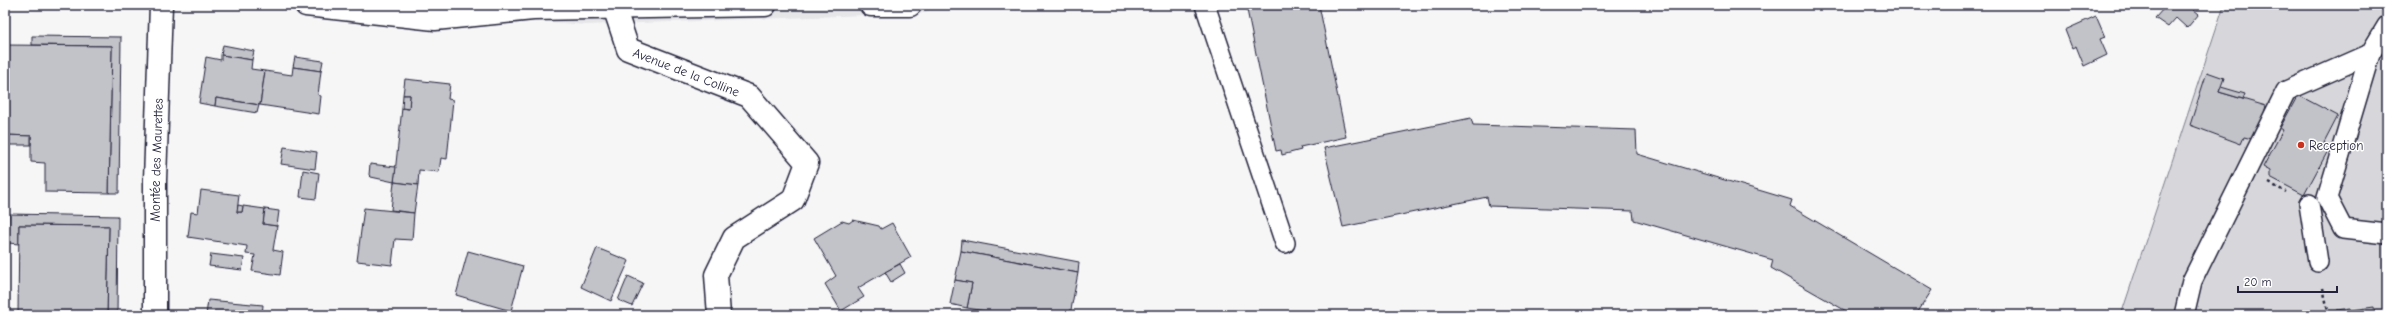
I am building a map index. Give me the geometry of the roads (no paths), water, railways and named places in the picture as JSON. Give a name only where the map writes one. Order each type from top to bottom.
[{"type":"street","name":"Montée des Maurettes","points":[[155,315],[155,180],[161,5]]},
{"type":"street","points":[[306,5],[435,19],[533,9],[765,5]]},
{"type":"street","points":[[871,5],[910,5]]},
{"type":"street","name":"Avenue de la Colline","points":[[614,7],[628,49],[749,96],[807,163],[793,200],[734,238],[716,275],[719,315]]},
{"type":"lane","points":[[1205,5],[1285,243]]},
{"type":"lane","points":[[2387,26],[2370,54],[2326,198],[2343,229],[2387,234]]},
{"type":"lane","points":[[2184,315],[2192,281],[2286,91],[2370,54]]},
{"type":"lane","points":[[2309,204],[2318,262]]},
{"type":"place","name":"Reception","points":[[2301,145]]}]
